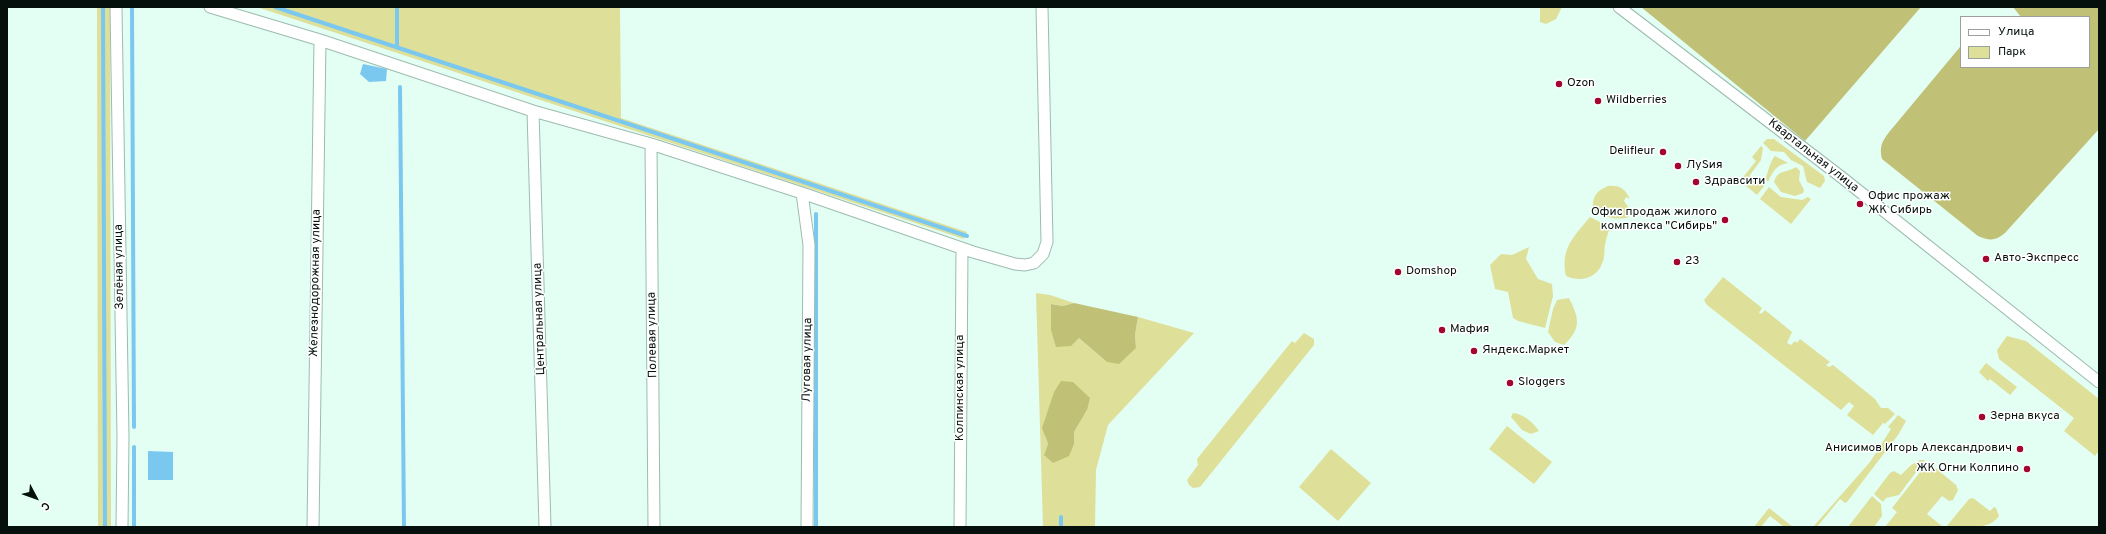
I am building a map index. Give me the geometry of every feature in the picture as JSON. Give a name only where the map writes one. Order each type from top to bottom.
[{"type":"street","name":"Зелёная улица","points":[[116,7],[123,436],[122,527]]},
{"type":"street","points":[[210,7],[320,40],[533,110],[651,144],[802,193],[962,249],[1014,264],[1025,265],[1034,264],[1043,254],[1047,242],[1042,7]]},
{"type":"street","name":"Квартальная улица","points":[[1619,7],[1840,176],[2099,382]]},
{"type":"street","name":"Железнодорожная улица","points":[[313,527],[320,40]]},
{"type":"street","name":"Центральная улица","points":[[533,110],[545,527]]},
{"type":"street","name":"Полевая улица","points":[[651,144],[654,527]]},
{"type":"street","name":"Луговая улица","points":[[802,193],[809,246],[806,527]]},
{"type":"street","name":"Колпинская улица","points":[[960,527],[962,249]]},
{"type":"green space","points":[[97,7],[110,7],[111,527],[98,527]]},
{"type":"green space","points":[[257,7],[620,7],[621,118],[967,232],[964,239]]},
{"type":"green space","points":[[1540,7],[1562,7],[1556,19],[1546,24],[1540,22]]},
{"type":"green space","points":[[1641,7],[1921,7],[1805,141]]},
{"type":"green space","points":[[2013,7],[2099,7],[2099,129],[2005,233],[1995,239],[1986,239],[1978,236],[1882,159],[1881,148],[1883,141],[1890,131],[1960,47],[1960,68],[2090,68],[2090,16],[2020,16]]},
{"type":"green space","points":[[1767,139],[1774,139],[1824,176],[1825,181],[1820,188],[1807,182],[1803,166],[1791,160],[1784,152],[1771,151],[1763,143]]},
{"type":"green space","points":[[1761,146],[1763,148],[1761,160],[1750,175],[1750,179],[1759,181],[1765,185],[1757,195],[1740,181],[1756,161],[1752,157]]},
{"type":"green space","points":[[1775,156],[1788,163],[1775,169],[1768,182],[1766,179],[1767,174]]},
{"type":"green space","points":[[1796,167],[1800,171],[1799,180],[1804,190],[1803,193],[1795,196],[1781,192],[1774,182],[1776,178],[1780,173]]},
{"type":"green space","points":[[1608,186],[1622,188],[1626,193],[1630,199],[1626,197],[1624,201],[1631,211],[1629,217],[1619,219],[1611,218],[1593,210],[1594,198],[1600,190]]},
{"type":"green space","points":[[1769,187],[1781,197],[1802,200],[1808,197],[1811,199],[1791,224],[1760,199]]},
{"type":"green space","points":[[1590,217],[1610,227],[1605,243],[1604,259],[1601,267],[1597,272],[1588,278],[1577,279],[1566,276],[1565,258],[1567,250],[1574,237]]},
{"type":"green space","points":[[1529,247],[1526,259],[1538,279],[1552,284],[1553,296],[1545,328],[1518,321],[1513,318],[1508,292],[1495,289],[1490,265],[1501,254],[1512,255]]},
{"type":"green space","points":[[1723,277],[1762,308],[1759,313],[1761,314],[1765,310],[1792,332],[1787,343],[1791,345],[1795,341],[1797,343],[1800,339],[1830,362],[1826,365],[1829,367],[1833,365],[1875,399],[1881,408],[1888,408],[1895,414],[1885,424],[1883,423],[1873,435],[1847,415],[1854,406],[1849,402],[1841,410],[1707,305],[1704,300]]},
{"type":"green space","points":[[1036,293],[1050,295],[1074,303],[1063,306],[1052,304],[1051,330],[1079,338],[1107,362],[1136,348],[1135,335],[1138,317],[1194,333],[1108,425],[1096,470],[1095,527],[1043,527]],"holes":[[[1087,410],[1074,432],[1074,444],[1044,455],[1048,444],[1045,437]]]},
{"type":"green space","points":[[1569,298],[1577,317],[1577,323],[1574,333],[1564,345],[1555,342],[1548,332],[1553,309],[1557,300]]},
{"type":"green space","points":[[1074,303],[1138,317],[1135,335],[1136,348],[1119,364],[1107,362],[1079,338],[1071,346],[1056,347],[1051,330],[1051,304],[1063,306]]},
{"type":"green space","points":[[1304,333],[1314,339],[1314,345],[1200,487],[1193,488],[1189,485],[1187,480],[1198,465],[1197,459],[1292,341],[1295,343]]},
{"type":"green space","points":[[2007,336],[2026,341],[2099,399],[2099,454],[2097,453],[2095,456],[2064,431],[2074,418],[1999,359],[1997,350]]},
{"type":"green space","points":[[1986,363],[2017,387],[2010,395],[1990,379],[1988,381],[1979,372]]},
{"type":"green space","points":[[1061,381],[1073,382],[1090,398],[1087,410],[1074,432],[1074,444],[1069,456],[1053,463],[1044,455],[1048,444],[1042,428],[1054,392]]},
{"type":"green space","points":[[1513,413],[1528,419],[1539,431],[1531,434],[1522,430],[1511,417]]},
{"type":"green space","points":[[1898,415],[1906,421],[1898,435],[1847,502],[1845,503],[1840,499],[1817,527],[1813,527],[1870,462],[1891,429],[1888,427]]},
{"type":"green space","points":[[1507,426],[1552,462],[1534,484],[1489,449]]},
{"type":"green space","points":[[1331,449],[1371,483],[1338,521],[1299,487]]},
{"type":"green space","points":[[1920,460],[1925,460],[1899,495],[1886,498],[1883,502],[1874,494],[1890,473],[1894,471],[1901,475],[1911,465]]},
{"type":"green space","points":[[1928,462],[1956,485],[1958,490],[1953,500],[1949,501],[1942,496],[1927,514],[1942,526],[1885,527],[1897,512],[1892,508]]},
{"type":"green space","points":[[1872,496],[1881,504],[1882,516],[1874,527],[1848,527]]},
{"type":"green space","points":[[1973,498],[1990,511],[1994,507],[1996,508],[1999,516],[1995,521],[1975,527],[1946,527],[1969,499]]},
{"type":"green space","points":[[1769,508],[1793,527],[1784,527],[1770,516],[1761,527],[1754,527]]},
{"type":"water","points":[[363,64],[387,69],[386,81],[369,82],[360,74]]},
{"type":"water","points":[[148,451],[173,452],[173,480],[148,480]]},
{"type":"waterway","points":[[103,7],[105,527]]},
{"type":"waterway","points":[[132,7],[134,427]]},
{"type":"waterway","points":[[275,7],[967,236]]},
{"type":"waterway","points":[[397,7],[397,47]]},
{"type":"waterway","points":[[400,87],[404,527]]},
{"type":"waterway","points":[[816,214],[816,527]]},
{"type":"waterway","points":[[134,447],[134,527]]},
{"type":"waterway","points":[[1061,517],[1061,527]]},
{"type":"place","name":"Ozon","points":[[1559,84]]},
{"type":"place","name":"Wildberries","points":[[1598,101]]},
{"type":"place","name":"Delifleur","points":[[1663,152]]},
{"type":"place","name":"ЛуSия","points":[[1678,166]]},
{"type":"place","name":"Здравсити","points":[[1696,182]]},
{"type":"place","name":"Офис прожаж ЖК Сибирь","points":[[1860,204]]},
{"type":"place","name":"Офис продаж жилого комплекса \"Сибирь\"","points":[[1725,220]]},
{"type":"place","name":"Авто-Экспресс","points":[[1986,259]]},
{"type":"place","name":"23","points":[[1677,262]]},
{"type":"place","name":"Domshop","points":[[1398,272]]},
{"type":"place","name":"Мафия","points":[[1442,330]]},
{"type":"place","name":"Яндекс.Маркет","points":[[1474,351]]},
{"type":"place","name":"Sloggers","points":[[1510,383]]},
{"type":"place","name":"Зерна вкуса","points":[[1982,417]]},
{"type":"place","name":"Анисимов Игорь Александрович","points":[[2020,449]]},
{"type":"place","name":"ЖК Огни Колпино","points":[[2027,469]]}]
